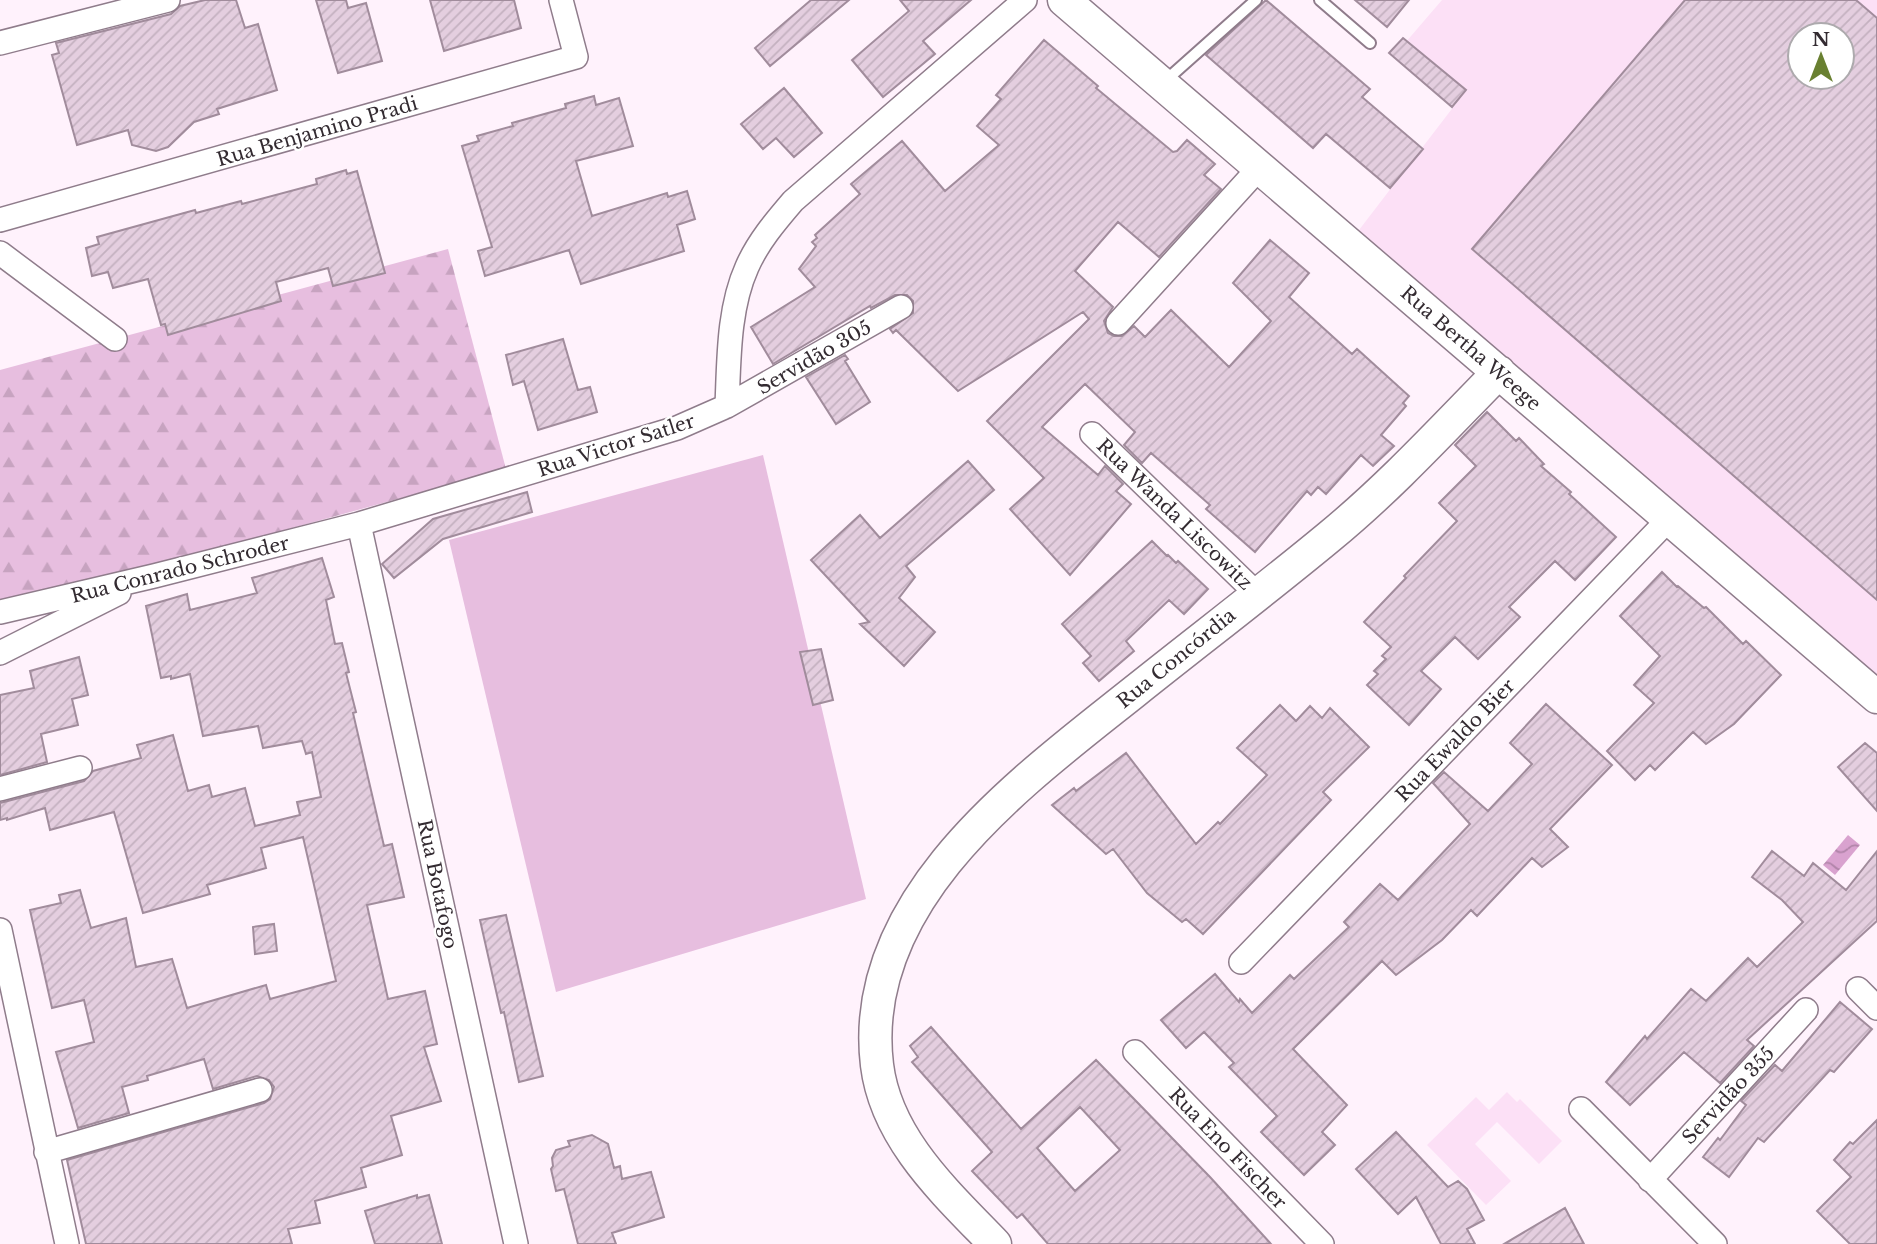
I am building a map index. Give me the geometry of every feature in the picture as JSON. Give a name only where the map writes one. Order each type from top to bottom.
[{"type":"main road","name":"Rua Bertha Weege","points":[[1064,0],[1877,697]]},
{"type":"main road","name":"Rua Concórdia","points":[[995,1244],[917,1160],[890,1116],[877,1065],[876,1012],[886,969],[895,943],[915,905],[989,813],[1029,775],[1363,508],[1499,372]]},
{"type":"street","points":[[0,43],[168,0]]},
{"type":"street","name":"Rua Benjamino Pradi","points":[[0,220],[576,57],[561,0]]},
{"type":"street","points":[[726,406],[729,353],[736,307],[746,269],[766,234],[793,201],[1025,0]]},
{"type":"street","points":[[1118,324],[1260,167]]},
{"type":"street","points":[[0,253],[115,339]]},
{"type":"street","name":"Servidão 305","points":[[726,406],[901,307]]},
{"type":"street","name":"Rua Victor Satler","points":[[359,524],[677,428],[726,406]]},
{"type":"street","name":"Rua Wanda Liscowitz","points":[[1092,434],[1258,594]]},
{"type":"street","name":"Rua Ewaldo Bier","points":[[1241,962],[1669,519]]},
{"type":"street","name":"Rua Conrado Schroder","points":[[0,612],[359,524]]},
{"type":"street","name":"Rua Botafogo","points":[[359,524],[516,1244]]},
{"type":"street","points":[[0,653],[154,576]]},
{"type":"street","points":[[0,789],[80,768]]},
{"type":"street","points":[[0,930],[67,1244]]},
{"type":"street","points":[[1858,989],[1877,1008]]},
{"type":"street","name":"Servidão 355","points":[[1650,1180],[1806,1010]]},
{"type":"street","name":"Rua Eno Fischer","points":[[1135,1052],[1322,1244]]},
{"type":"street","points":[[46,1152],[260,1090]]},
{"type":"street","points":[[1581,1109],[1715,1244]]},
{"type":"lane","points":[[1162,83],[1256,0]]},
{"type":"lane","points":[[1320,0],[1370,43]]},
{"type":"shaded area","points":[[1442,0],[1877,0],[1877,679],[1359,230],[1461,97],[1399,50]]},
{"type":"shaded area","points":[[1507,1092],[1517,1102],[1520,1099],[1562,1141],[1539,1164],[1497,1122],[1475,1144],[1511,1181],[1486,1205],[1427,1145],[1476,1097],[1489,1110]]},
{"type":"green space","points":[[448,249],[506,469],[144,569],[0,605],[0,370]]},
{"type":"green space","points":[[763,455],[866,899],[556,992],[449,540]]},
{"type":"water","points":[[1848,835],[1860,845],[1835,875],[1823,865]]},
{"type":"building","points":[[205,0],[236,0],[245,28],[258,24],[277,90],[217,109],[219,114],[194,122],[168,147],[156,151],[132,145],[128,130],[77,145],[52,55],[59,53],[56,43],[171,14],[180,6]]},
{"type":"building","points":[[316,0],[346,0],[348,8],[366,3],[382,61],[338,73]]},
{"type":"building","points":[[430,0],[514,0],[521,28],[444,51]]},
{"type":"building","points":[[811,0],[849,0],[770,66],[755,48]]},
{"type":"building","points":[[900,0],[971,0],[923,41],[935,54],[883,97],[852,60],[909,11]]},
{"type":"building","points":[[1266,0],[1370,89],[1362,97],[1423,149],[1390,188],[1326,134],[1313,148],[1206,55]]},
{"type":"building","points":[[1355,0],[1409,0],[1387,27]]},
{"type":"building","points":[[1685,0],[1856,0],[1877,18],[1877,600],[1472,249]]},
{"type":"building","points":[[1403,38],[1466,90],[1452,107],[1389,53]]},
{"type":"building","points":[[1044,40],[1098,86],[1096,88],[1173,152],[1187,140],[1215,164],[1204,175],[1221,189],[1159,257],[1118,222],[1075,271],[1113,307],[1104,321],[1108,333],[1122,336],[1134,326],[1145,337],[1171,310],[1229,367],[1271,321],[1233,283],[1270,240],[1309,273],[1289,297],[1352,354],[1357,349],[1409,396],[1403,403],[1406,406],[1381,435],[1394,446],[1373,466],[1361,455],[1326,494],[1318,487],[1311,495],[1307,491],[1255,552],[1206,509],[1210,505],[1151,453],[1142,463],[1124,445],[1135,432],[1085,384],[1042,427],[1098,475],[1105,466],[1123,484],[1116,491],[1131,504],[1070,575],[1010,509],[1044,478],[987,421],[1089,319],[1083,312],[958,391],[896,330],[893,333],[890,329],[913,313],[913,301],[907,295],[895,295],[871,308],[870,306],[773,364],[751,327],[815,287],[799,269],[816,246],[812,242],[817,238],[815,235],[860,194],[851,184],[902,141],[945,191],[999,145],[977,126],[1001,99],[996,95]]},
{"type":"building","points":[[784,88],[822,133],[794,157],[776,138],[763,149],[741,124]]},
{"type":"building","points":[[594,96],[596,105],[619,98],[633,146],[576,161],[592,216],[667,193],[668,197],[687,191],[695,219],[677,225],[684,251],[581,284],[569,250],[485,276],[478,251],[492,247],[462,146],[479,141],[477,136],[566,108],[565,104]]},
{"type":"building","points":[[346,170],[347,174],[357,171],[385,273],[333,286],[328,268],[276,282],[281,301],[168,335],[165,324],[161,325],[148,279],[113,288],[108,272],[92,276],[86,248],[99,244],[97,237],[195,210],[196,213],[241,201],[242,204],[317,184],[316,179]]},
{"type":"building","points":[[563,339],[578,390],[590,387],[597,412],[538,430],[524,381],[513,385],[506,355]]},
{"type":"building","points":[[845,355],[848,359],[845,361],[870,402],[836,424],[806,377]]},
{"type":"building","points":[[1487,412],[1516,441],[1519,438],[1544,464],[1541,466],[1616,537],[1575,580],[1555,561],[1509,607],[1520,617],[1478,659],[1455,637],[1421,671],[1441,689],[1409,725],[1367,685],[1378,674],[1374,671],[1386,659],[1382,656],[1391,647],[1364,622],[1457,521],[1439,503],[1476,466],[1455,445]]},
{"type":"building","points":[[968,461],[994,490],[906,566],[915,577],[899,598],[935,632],[904,666],[860,624],[869,622],[811,560],[860,515],[880,538]]},
{"type":"building","points":[[527,492],[532,512],[443,539],[394,578],[382,564],[433,519]]},
{"type":"building","points":[[1152,541],[1208,589],[1184,614],[1169,600],[1126,641],[1134,651],[1099,681],[1083,663],[1091,656],[1062,624]]},
{"type":"building","points":[[322,558],[334,597],[326,600],[335,644],[342,643],[356,712],[353,713],[384,846],[392,844],[404,897],[367,905],[388,999],[425,991],[437,1044],[424,1047],[441,1101],[391,1116],[402,1155],[361,1168],[366,1187],[315,1201],[320,1223],[288,1229],[292,1244],[86,1244],[67,1160],[264,1103],[270,1099],[274,1087],[269,1080],[257,1076],[213,1089],[204,1059],[147,1076],[148,1080],[122,1087],[129,1113],[78,1128],[56,1052],[94,1042],[84,1000],[52,1008],[30,910],[61,903],[59,895],[80,890],[91,928],[126,918],[136,967],[172,959],[187,1008],[266,985],[270,999],[336,981],[303,837],[261,848],[266,868],[207,885],[210,894],[143,913],[114,812],[50,830],[45,808],[0,820],[0,803],[84,781],[93,771],[141,758],[137,745],[173,735],[188,791],[209,785],[212,797],[245,788],[255,826],[300,815],[297,802],[321,797],[312,752],[306,754],[302,741],[263,748],[258,726],[203,736],[190,674],[171,679],[171,676],[161,678],[146,606],[187,594],[190,610],[257,593],[252,578]]},
{"type":"building","points":[[1662,572],[1677,587],[1706,607],[1743,644],[1746,641],[1781,675],[1734,724],[1706,744],[1693,732],[1655,770],[1650,765],[1635,780],[1607,751],[1654,703],[1634,685],[1660,656],[1620,616]]},
{"type":"building","points":[[821,649],[833,700],[813,705],[800,652]]},
{"type":"building","points":[[79,657],[88,695],[72,699],[78,725],[41,734],[47,762],[0,775],[0,695],[34,688],[30,671]]},
{"type":"building","points":[[1546,704],[1612,765],[1550,829],[1568,847],[1542,867],[1532,858],[1477,916],[1471,910],[1442,940],[1396,975],[1382,961],[1293,1049],[1347,1105],[1322,1132],[1335,1145],[1304,1175],[1261,1132],[1277,1116],[1229,1067],[1234,1063],[1204,1032],[1186,1048],[1161,1020],[1215,974],[1252,1013],[1290,975],[1294,979],[1349,927],[1344,922],[1380,884],[1398,900],[1470,824],[1433,783],[1444,772],[1488,811],[1532,764],[1510,743]]},
{"type":"building","points":[[1280,705],[1296,721],[1310,706],[1322,718],[1330,708],[1369,747],[1323,792],[1331,800],[1203,934],[1186,919],[1182,922],[1147,893],[1113,849],[1106,854],[1052,805],[1074,788],[1076,791],[1126,753],[1196,844],[1218,822],[1220,824],[1267,775],[1237,748]]},
{"type":"building","points":[[1865,743],[1877,753],[1877,811],[1838,767]]},
{"type":"building","points":[[1772,851],[1804,876],[1813,863],[1846,890],[1877,851],[1877,921],[1747,1040],[1754,1046],[1720,1083],[1684,1052],[1630,1105],[1606,1082],[1645,1036],[1647,1039],[1691,989],[1706,1001],[1748,958],[1757,967],[1803,922],[1782,900],[1752,877]]},
{"type":"building","points":[[506,915],[543,1076],[519,1082],[480,920]]},
{"type":"building","points":[[274,924],[277,951],[255,954],[253,927]]},
{"type":"building","points":[[1840,1002],[1872,1029],[1834,1072],[1830,1070],[1764,1142],[1758,1138],[1729,1177],[1703,1157],[1718,1138],[1720,1140],[1746,1105],[1741,1101],[1775,1065],[1782,1071]]},
{"type":"building","points":[[931,1027],[1021,1129],[1096,1060],[1271,1244],[1048,1244],[1022,1214],[1017,1218],[972,1171],[992,1152],[912,1062],[918,1057],[910,1046]],"holes":[[[1080,1107],[1120,1150],[1075,1191],[1037,1148]]]},
{"type":"building","points":[[1877,1120],[1877,1244],[1850,1244],[1817,1211],[1851,1177],[1834,1160],[1850,1142],[1853,1144]]},
{"type":"building","points":[[1396,1132],[1448,1187],[1458,1181],[1467,1189],[1484,1220],[1467,1229],[1475,1244],[1441,1244],[1416,1197],[1398,1214],[1356,1169]]},
{"type":"building","points":[[592,1135],[608,1144],[614,1168],[620,1166],[622,1179],[651,1172],[664,1217],[612,1233],[616,1244],[578,1244],[564,1189],[556,1191],[551,1169],[556,1150],[570,1146],[568,1141]]},
{"type":"building","points":[[417,1195],[417,1198],[429,1195],[442,1244],[375,1244],[365,1211]]},
{"type":"building","points":[[1565,1208],[1584,1244],[1504,1244]]}]
